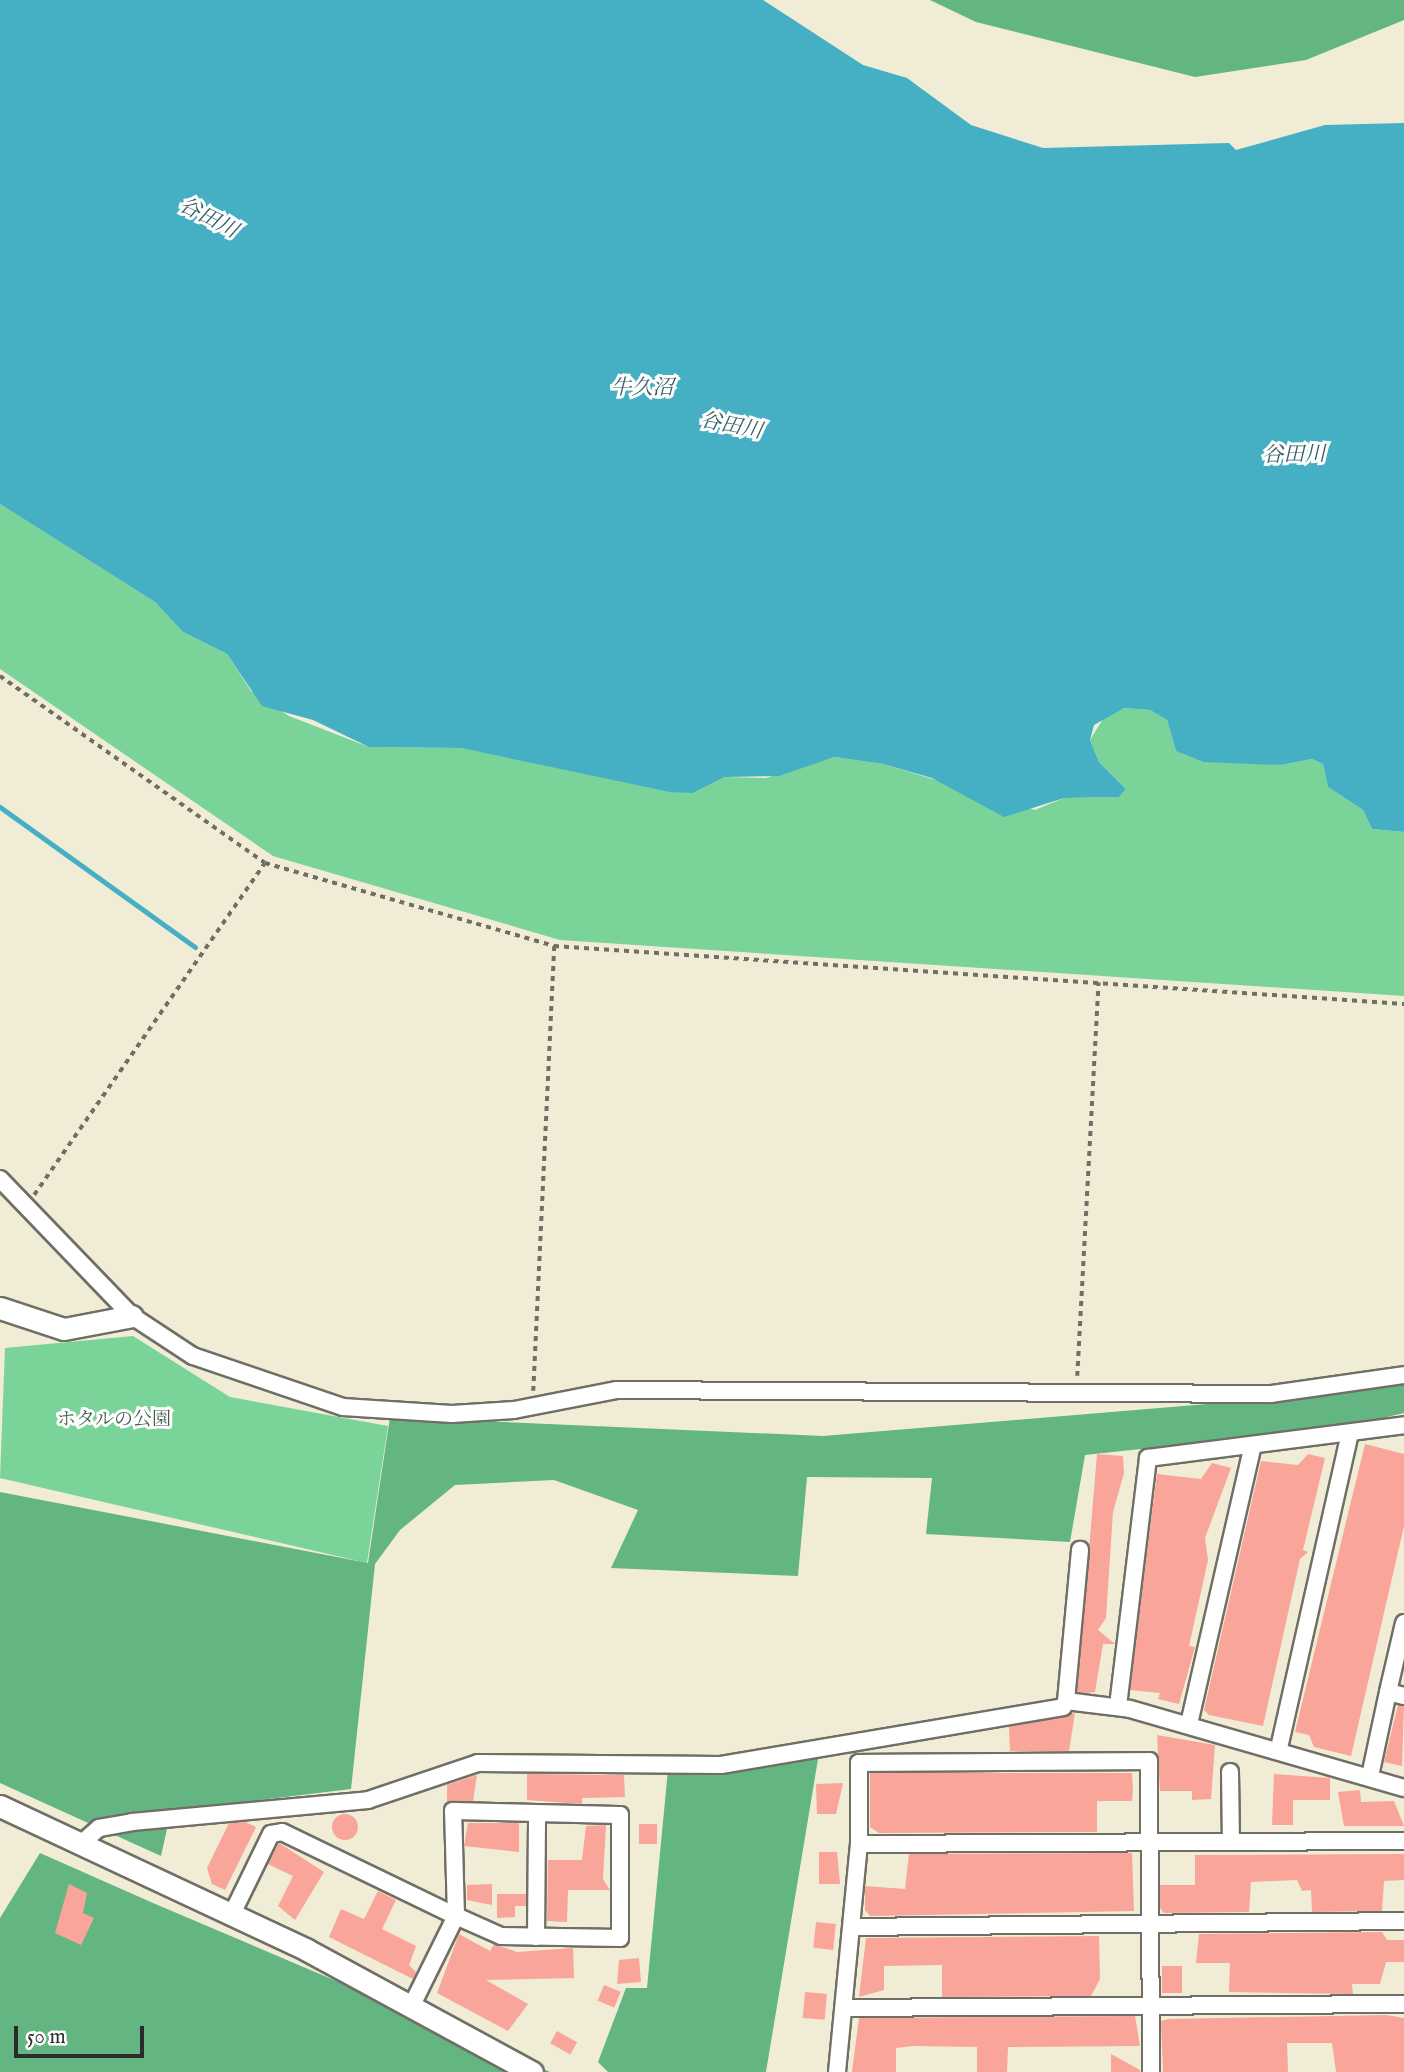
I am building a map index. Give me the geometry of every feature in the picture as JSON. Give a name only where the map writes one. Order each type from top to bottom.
[{"type":"street","points":[[0,1179],[132,1316],[193,1356],[237,1376],[343,1407],[452,1414],[533,1408],[617,1390],[1075,1387],[1271,1394],[1404,1375]]},
{"type":"street","points":[[0,1308],[64,1329],[132,1316]]},
{"type":"street","points":[[1118,1706],[1148,1458],[1349,1437],[1404,1425]]},
{"type":"street","points":[[1279,1748],[1349,1437]]},
{"type":"street","points":[[1189,1724],[1252,1448]]},
{"type":"street","points":[[84,1841],[99,1828],[132,1822],[368,1800],[478,1763],[721,1765],[1063,1707],[1066,1701],[1080,1550]]},
{"type":"street","points":[[1370,1776],[1396,1694],[1404,1623]]},
{"type":"street","points":[[1066,1701],[1118,1706],[1189,1724],[1279,1748],[1404,1788]]},
{"type":"street","points":[[837,2072],[859,1844],[859,1763],[1149,1761],[1151,2072]]},
{"type":"street","points":[[1230,1772],[1231,1841]]},
{"type":"street","points":[[0,1807],[84,1841],[413,2003],[532,2072]]},
{"type":"street","points":[[232,1914],[271,1834],[282,1832],[456,1916],[501,1936],[620,1938],[620,1815],[453,1811],[456,1916],[413,2003]]},
{"type":"street","points":[[536,1937],[537,1813]]},
{"type":"street","points":[[859,1844],[1404,1842]]},
{"type":"street","points":[[852,1927],[1404,1921]]},
{"type":"street","points":[[844,2008],[1404,2004]]},
{"type":"path","points":[[0,676],[265,863],[554,946],[1404,1004]]},
{"type":"path","points":[[27,1206],[265,863]]},
{"type":"path","points":[[533,1408],[554,946]]},
{"type":"path","points":[[1075,1387],[1098,983]]},
{"type":"green space","points":[[930,0],[1404,0],[1404,20],[1306,60],[1195,77],[976,22]]},
{"type":"green space","points":[[0,504],[155,602],[183,632],[227,654],[251,691],[289,716],[369,747],[461,748],[693,793],[725,777],[766,778],[834,757],[883,764],[1035,810],[1064,798],[1119,797],[1126,789],[1099,762],[1090,740],[1106,714],[1124,708],[1150,710],[1167,720],[1176,751],[1281,765],[1312,759],[1323,764],[1328,787],[1363,810],[1372,829],[1404,832],[1404,996],[560,940],[273,856],[0,669]]},
{"type":"green space","name":"ホタルの公園","points":[[133,1336],[230,1397],[388,1426],[367,1563],[0,1478],[5,1348]]},
{"type":"green space","points":[[1404,1379],[1404,1413],[1345,1427],[1085,1455],[1070,1542],[926,1534],[932,1478],[807,1477],[798,1576],[611,1568],[638,1510],[554,1480],[455,1485],[400,1530],[375,1564],[351,1789],[171,1811],[161,1856],[0,1783],[0,1492],[368,1563],[390,1417],[823,1436],[1267,1399]]},
{"type":"green space","points":[[819,1753],[766,2072],[608,2072],[598,2062],[626,1988],[647,1988],[668,1770],[695,1773]]},
{"type":"green space","points":[[40,1853],[550,2072],[0,2072],[0,1918]]},
{"type":"water","name":"牛久沼","points":[[0,0],[763,0],[863,65],[907,78],[971,125],[1043,148],[1229,143],[1236,150],[1325,125],[1404,123],[1404,832],[1372,829],[1363,810],[1328,787],[1323,764],[1312,759],[1281,765],[1204,762],[1176,751],[1167,720],[1150,710],[1124,708],[1094,725],[1090,740],[1099,762],[1126,789],[1119,797],[1064,798],[1004,817],[932,778],[883,764],[834,757],[779,776],[725,777],[693,793],[670,792],[461,748],[369,747],[313,720],[262,706],[227,654],[183,632],[155,602],[0,504]]},
{"type":"building","points":[[1365,1444],[1404,1454],[1404,1526],[1351,1756],[1314,1747],[1309,1735],[1295,1732]]},
{"type":"building","points":[[1097,1454],[1123,1456],[1124,1473],[1113,1512],[1106,1618],[1098,1630],[1115,1644],[1103,1644],[1095,1692],[1085,1693],[1077,1692]]},
{"type":"building","points":[[1308,1454],[1325,1458],[1303,1550],[1308,1552],[1300,1559],[1263,1726],[1209,1715],[1204,1710],[1261,1461],[1298,1465]]},
{"type":"building","points":[[1212,1463],[1231,1468],[1205,1538],[1208,1560],[1189,1646],[1195,1647],[1179,1704],[1158,1699],[1160,1693],[1130,1690],[1157,1474],[1201,1479]]},
{"type":"building","points":[[1398,1705],[1404,1706],[1402,1766],[1384,1762]]},
{"type":"building","points":[[1075,1713],[1069,1751],[1010,1751],[1009,1727]]},
{"type":"building","points":[[1157,1735],[1215,1745],[1211,1799],[1192,1800],[1192,1791],[1160,1791]]},
{"type":"building","points":[[870,1773],[1132,1773],[1133,1791],[1132,1801],[1097,1801],[1097,1832],[879,1833],[870,1827]]},
{"type":"building","points":[[527,1774],[624,1775],[625,1797],[582,1798],[582,1804],[527,1800]]},
{"type":"building","points":[[1274,1774],[1330,1778],[1330,1800],[1293,1800],[1293,1825],[1272,1825]]},
{"type":"building","points":[[477,1775],[473,1801],[447,1802],[447,1785]]},
{"type":"building","points":[[843,1783],[836,1814],[817,1814],[816,1784]]},
{"type":"building","points":[[1360,1790],[1361,1802],[1394,1801],[1404,1826],[1344,1826],[1338,1792]]},
{"type":"building","points":[[345,1814],[354,1818],[358,1827],[354,1836],[345,1840],[336,1836],[332,1827],[336,1818]]},
{"type":"building","points":[[245,1822],[256,1827],[225,1890],[212,1884],[207,1868],[229,1823]]},
{"type":"building","points":[[468,1823],[519,1823],[519,1852],[464,1846]]},
{"type":"building","points":[[639,1824],[657,1824],[657,1844],[639,1844]]},
{"type":"building","points":[[606,1825],[603,1879],[610,1890],[568,1890],[567,1922],[547,1921],[548,1860],[582,1860],[586,1826]]},
{"type":"building","points":[[279,1843],[324,1872],[295,1920],[278,1906],[293,1876],[268,1864]]},
{"type":"building","points":[[819,1852],[837,1852],[840,1884],[819,1884]]},
{"type":"building","points":[[1132,1853],[1134,1911],[870,1916],[865,1910],[865,1886],[905,1889],[909,1854]]},
{"type":"building","points":[[1404,1854],[1404,1880],[1384,1881],[1382,1911],[1312,1912],[1311,1890],[1302,1891],[1297,1880],[1251,1882],[1249,1912],[1164,1913],[1160,1908],[1160,1885],[1195,1885],[1195,1855]]},
{"type":"building","points":[[69,1884],[87,1893],[83,1913],[94,1918],[81,1945],[55,1933]]},
{"type":"building","points":[[492,1884],[492,1905],[467,1900],[467,1885]]},
{"type":"building","points":[[378,1891],[396,1900],[382,1929],[416,1946],[409,1965],[416,1972],[413,1979],[329,1937],[341,1909],[364,1919]]},
{"type":"building","points":[[497,1894],[526,1894],[526,1906],[515,1906],[515,1917],[497,1918]]},
{"type":"building","points":[[816,1922],[836,1924],[833,1950],[813,1948]]},
{"type":"building","points":[[1382,1932],[1387,1940],[1404,1940],[1404,1962],[1386,1962],[1380,1984],[1352,1984],[1353,1994],[1229,1992],[1230,1963],[1196,1963],[1199,1934]]},
{"type":"building","points":[[459,1934],[490,1951],[494,1944],[517,1952],[573,1948],[574,1978],[486,1980],[528,2004],[508,2031],[437,1993]]},
{"type":"building","points":[[1099,1936],[1100,1979],[1091,1996],[942,1997],[942,1965],[884,1966],[884,1990],[859,1997],[866,1938]]},
{"type":"building","points":[[639,1958],[641,1982],[617,1984],[619,1960]]},
{"type":"building","points":[[1162,1966],[1182,1966],[1182,1993],[1162,1993]]},
{"type":"building","points":[[604,1985],[621,1992],[614,2008],[598,2001]]},
{"type":"building","points":[[805,1992],[827,1994],[825,2020],[803,2018]]},
{"type":"building","points":[[1386,2015],[1404,2018],[1404,2072],[1336,2072],[1332,2043],[1287,2043],[1288,2072],[1163,2072],[1161,2021]]},
{"type":"building","points":[[1135,2016],[1140,2046],[1008,2047],[1007,2072],[977,2072],[977,2047],[913,2046],[896,2048],[896,2072],[852,2072],[859,2018]]},
{"type":"building","points":[[557,2031],[577,2042],[570,2054],[550,2043]]},
{"type":"building","points":[[1111,2054],[1140,2070],[1140,2072],[1111,2072]]},
{"type":"waterway","points":[[0,807],[195,947]]},
{"type":"water label","name":"谷田川","points":[[208,219]]},
{"type":"water label","name":"谷田川","points":[[731,427]]},
{"type":"water label","name":"谷田川","points":[[1294,456]]}]
